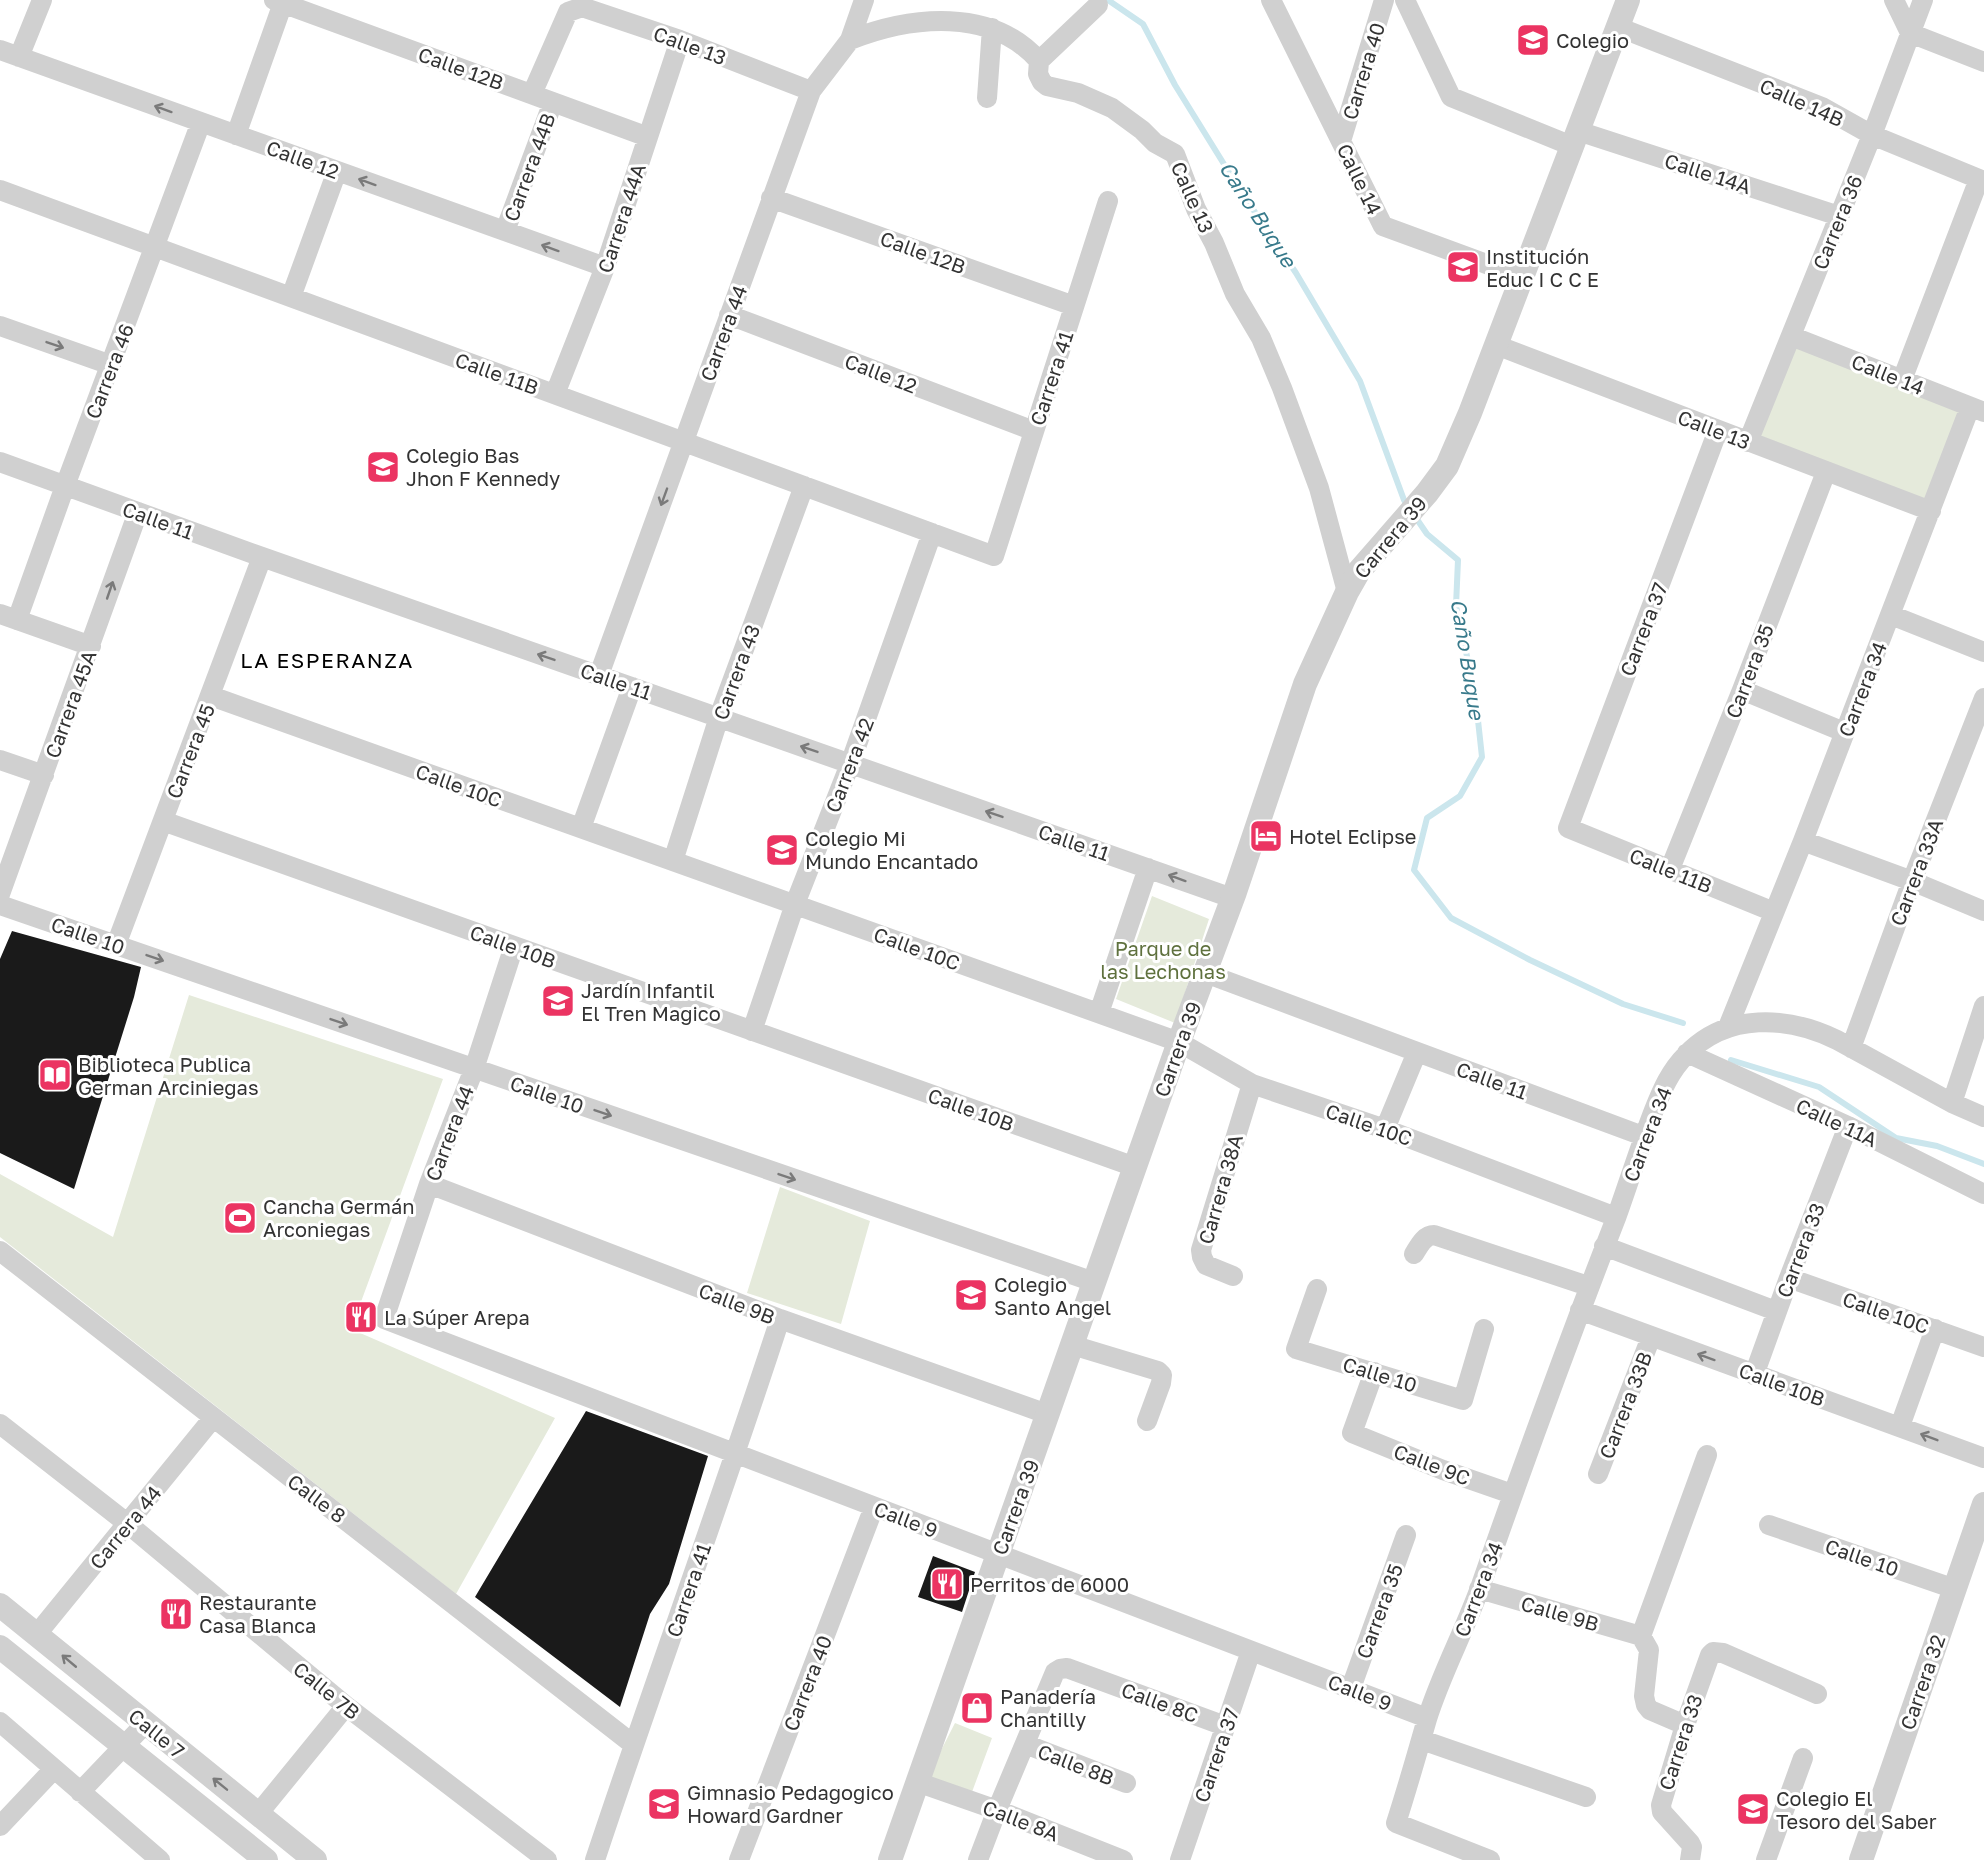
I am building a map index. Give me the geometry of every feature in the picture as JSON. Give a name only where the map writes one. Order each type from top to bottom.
[{"type":"street","points":[[19,57],[42,0]]},
{"type":"street","name":"Carrera 44","points":[[599,675],[811,91],[850,40],[864,0]]},
{"type":"street","name":"Calle 14","points":[[1271,0],[1383,226],[1522,277]]},
{"type":"street","name":"Carrera 40","points":[[1341,141],[1384,0]]},
{"type":"street","name":"Calle 14A","points":[[1405,0],[1451,97],[1575,138],[1839,216]]},
{"type":"street","name":"Carrera 39","points":[[890,1860],[1179,1041],[1233,898],[1305,684],[1359,571],[1426,493],[1446,466],[1470,413],[1628,0]]},
{"type":"street","points":[[1894,0],[1910,33],[1984,62]]},
{"type":"street","name":"Carrera 36","points":[[1748,442],[1872,135],[1923,0]]},
{"type":"street","points":[[236,135],[279,2]]},
{"type":"street","name":"Calle 12B","points":[[279,2],[648,137]]},
{"type":"street","points":[[1039,61],[1098,5]]},
{"type":"street","name":"Calle 13","points":[[568,12],[582,7],[680,40],[811,91]]},
{"type":"street","name":"Carrera 44B","points":[[532,94],[568,12]]},
{"type":"street","name":"Calle 13","points":[[850,40],[890,27],[930,21],[992,28],[1013,37],[1039,61],[1038,74],[1044,84],[1078,93],[1104,104],[1128,118],[1155,143],[1175,154],[1196,209],[1214,243],[1243,310],[1261,339],[1282,387],[1319,488],[1347,592]]},
{"type":"street","name":"Calle 14B","points":[[1618,27],[1822,107],[1872,135],[1982,180]]},
{"type":"street","points":[[987,98],[992,28]]},
{"type":"street","name":"Carrera 44A","points":[[555,394],[605,267],[680,40]]},
{"type":"street","name":"Calle 12","points":[[0,50],[605,267]]},
{"type":"street","name":"Carrera 44B","points":[[505,231],[553,102]]},
{"type":"street","name":"Carrera 46","points":[[9,617],[65,486],[201,122]]},
{"type":"street","points":[[291,297],[337,171]]},
{"type":"street","points":[[1902,380],[1982,180]]},
{"type":"street","name":"Calle 11B","points":[[0,190],[994,556]]},
{"type":"street","name":"Calle 12B","points":[[771,198],[1074,306]]},
{"type":"street","name":"Carrera 41","points":[[994,556],[1108,201]]},
{"type":"street","name":"Calle 12","points":[[729,315],[1034,431]]},
{"type":"street","points":[[0,326],[111,365]]},
{"type":"street","name":"Calle 14","points":[[1791,336],[1977,410]]},
{"type":"street","name":"Calle 13","points":[[1496,345],[1931,512]]},
{"type":"street","name":"Carrera 34","points":[[1490,1860],[1396,1823],[1427,1718],[1479,1589],[1588,1286],[1616,1217],[1643,1136],[1667,1079],[1687,1053],[1707,1038],[1728,1027],[1931,512],[1977,410]]},
{"type":"street","name":"Carrera 37","points":[[1568,828],[1718,430]]},
{"type":"street","name":"Calle 11","points":[[0,462],[262,557],[1233,898]]},
{"type":"street","name":"Carrera 35","points":[[1670,869],[1826,472]]},
{"type":"street","name":"Carrera 43","points":[[673,861],[719,717],[804,486]]},
{"type":"street","name":"Carrera 45A","points":[[0,894],[138,512]]},
{"type":"street","name":"Carrera 42","points":[[752,1031],[795,904],[850,764],[932,533]]},
{"type":"street","name":"Carrera 45","points":[[116,945],[262,557]]},
{"type":"street","points":[[1891,615],[1984,652]]},
{"type":"street","points":[[9,617],[91,646]]},
{"type":"street","points":[[581,828],[632,687]]},
{"type":"street","points":[[1742,690],[1844,732]]},
{"type":"street","name":"Calle 10C","points":[[211,696],[1179,1041],[1252,1084],[1385,1129],[1616,1217]]},
{"type":"street","name":"Carrera 33A","points":[[1851,1048],[1912,880],[1984,698]]},
{"type":"street","points":[[0,760],[44,775]]},
{"type":"street","name":"Calle 10B","points":[[163,821],[1135,1167]]},
{"type":"street","name":"Calle 11B","points":[[1568,828],[1774,912]]},
{"type":"street","points":[[1803,841],[1912,880],[1984,911]]},
{"type":"street","points":[[1099,1013],[1148,868]]},
{"type":"street","name":"Calle 10","points":[[0,905],[1094,1282]]},
{"type":"street","name":"Carrera 44","points":[[384,1319],[429,1184],[474,1069],[514,946]]},
{"type":"street","name":"Calle 11","points":[[1205,973],[1643,1136]]},
{"type":"street","points":[[1952,1104],[1982,1018]]},
{"type":"street","points":[[1728,1027],[1760,1022],[1792,1023],[1823,1033],[1952,1104],[1984,1117]]},
{"type":"street","points":[[1385,1129],[1417,1052]]},
{"type":"street","name":"Calle 11A","points":[[1687,1053],[1848,1126],[1984,1194]]},
{"type":"street","name":"Carrera 38A","points":[[1233,1276],[1206,1265],[1201,1250],[1252,1084]]},
{"type":"street","name":"Carrera 33","points":[[1754,1374],[1848,1126]]},
{"type":"street","name":"Calle 9B","points":[[429,1184],[780,1320],[1047,1414]]},
{"type":"street","points":[[1414,1254],[1425,1238],[1434,1235],[1588,1286]]},
{"type":"street","points":[[1604,1246],[1776,1311]]},
{"type":"street","name":"Calle 8","points":[[0,1251],[634,1745]]},
{"type":"street","name":"Calle 10C","points":[[1789,1278],[1984,1347]]},
{"type":"street","name":"Calle 10","points":[[1317,1289],[1296,1349],[1463,1400],[1484,1329]]},
{"type":"street","name":"Calle 10B","points":[[1580,1310],[1984,1458]]},
{"type":"street","name":"Calle 9","points":[[384,1319],[1427,1718]]},
{"type":"street","name":"Carrera 41","points":[[596,1860],[780,1320]]},
{"type":"street","points":[[1900,1426],[1935,1329]]},
{"type":"street","name":"Carrera 33B","points":[[1598,1474],[1651,1336]]},
{"type":"street","points":[[1072,1345],[1162,1374],[1147,1421]]},
{"type":"street","name":"Calle 9C","points":[[1374,1372],[1352,1433],[1443,1470],[1512,1494]]},
{"type":"street","name":"Carrera 44","points":[[37,1634],[213,1419]]},
{"type":"street","name":"Calle 7B","points":[[0,1424],[128,1524],[346,1706],[547,1860]]},
{"type":"street","points":[[1685,1725],[1650,1710],[1646,1705],[1644,1696],[1649,1650],[1641,1636],[1707,1455]]},
{"type":"street","name":"Carrera 32","points":[[1861,1860],[1984,1504]]},
{"type":"street","name":"Carrera 40","points":[[739,1860],[874,1507]]},
{"type":"street","name":"Calle 10","points":[[1769,1525],[1955,1589]]},
{"type":"street","name":"Carrera 35","points":[[1351,1688],[1406,1535]]},
{"type":"street","name":"Calle 9B","points":[[1479,1589],[1641,1636]]},
{"type":"street","name":"Calle 7","points":[[0,1605],[315,1860]]},
{"type":"street","name":"Calle 7","points":[[0,1647],[264,1859]]},
{"type":"street","name":"Carrera 37","points":[[1180,1860],[1251,1651]]},
{"type":"street","name":"Carrera 33","points":[[1690,1860],[1692,1847],[1690,1843],[1662,1812],[1660,1805],[1710,1655],[1713,1652],[1723,1653],[1817,1694]]},
{"type":"street","name":"Calle 8C","points":[[1025,1744],[1055,1672],[1067,1668],[1226,1726]]},
{"type":"street","points":[[258,1814],[346,1706]]},
{"type":"street","points":[[0,1722],[160,1860]]},
{"type":"street","points":[[80,1792],[145,1724]]},
{"type":"street","points":[[1422,1740],[1586,1797]]},
{"type":"street","points":[[978,1860],[1025,1744]]},
{"type":"street","name":"Calle 8B","points":[[1025,1744],[1126,1783]]},
{"type":"street","points":[[1766,1860],[1803,1758]]},
{"type":"street","points":[[0,1826],[54,1769]]},
{"type":"street","name":"Calle 8A","points":[[917,1782],[997,1810],[1123,1860]]},
{"type":"green space","points":[[1791,336],[1970,407],[1931,511],[1748,442]]},
{"type":"green space","name":"Parque de las Lechonas","points":[[1152,896],[1209,919],[1175,1023],[1116,999]]},
{"type":"green space","points":[[189,995],[443,1079],[351,1329],[555,1418],[456,1594],[0,1237],[0,1174],[113,1237]]},
{"type":"green space","points":[[780,1187],[870,1221],[841,1324],[747,1293]]},
{"type":"green space","points":[[955,1723],[992,1738],[972,1792],[927,1778]]},
{"type":"building","name":"Biblioteca Publica German Arciniegas","points":[[12,931],[141,967],[134,997],[74,1189],[0,1153],[0,959]]},
{"type":"building","points":[[586,1411],[708,1456],[669,1584],[650,1614],[620,1707],[475,1597]]},
{"type":"building","name":"Perritos de 6000","points":[[933,1556],[975,1572],[962,1612],[918,1597]]},
{"type":"waterway","name":"Caño Buque","points":[[1108,0],[1143,24],[1175,85],[1240,190],[1296,273],[1360,381],[1408,506]]},
{"type":"waterway","name":"Caño Buque","points":[[1414,515],[1427,534],[1458,560],[1456,606],[1475,693],[1482,757],[1460,796],[1427,818],[1414,870],[1451,918],[1530,960],[1623,1004],[1683,1023]]},
{"type":"waterway","name":"Caño Buque","points":[[1731,1060],[1819,1087],[1896,1138],[1937,1146],[1984,1164]]},
{"type":"place","name":"Colegio","points":[[1533,40]]},
{"type":"place","name":"Institución Educ I C C E","points":[[1463,267]]},
{"type":"place","name":"Colegio Bas Jhon F Kennedy","points":[[383,467]]},
{"type":"place","name":"Hotel Eclipse","points":[[1266,836]]},
{"type":"place","name":"Colegio Mi Mundo Encantado","points":[[782,850]]},
{"type":"place","name":"Jardín Infantil El Tren Magico","points":[[558,1001]]},
{"type":"place","name":"Biblioteca Publica German Arciniegas","points":[[55,1075]]},
{"type":"place","name":"Cancha Germán Arconiegas","points":[[240,1218]]},
{"type":"place","name":"Colegio Santo Angel","points":[[971,1295]]},
{"type":"place","name":"La Súper Arepa","points":[[361,1317]]},
{"type":"place","name":"Perritos de 6000","points":[[947,1584]]},
{"type":"place","name":"Restaurante Casa Blanca","points":[[176,1614]]},
{"type":"place","name":"Panadería Chantilly","points":[[977,1708]]},
{"type":"place","name":"Gimnasio Pedagogico Howard Gardner","points":[[664,1804]]},
{"type":"place","name":"Colegio El Tesoro del Saber","points":[[1753,1809]]},
{"type":"district","name":"LA ESPERANZA","points":[[327,660]]}]
